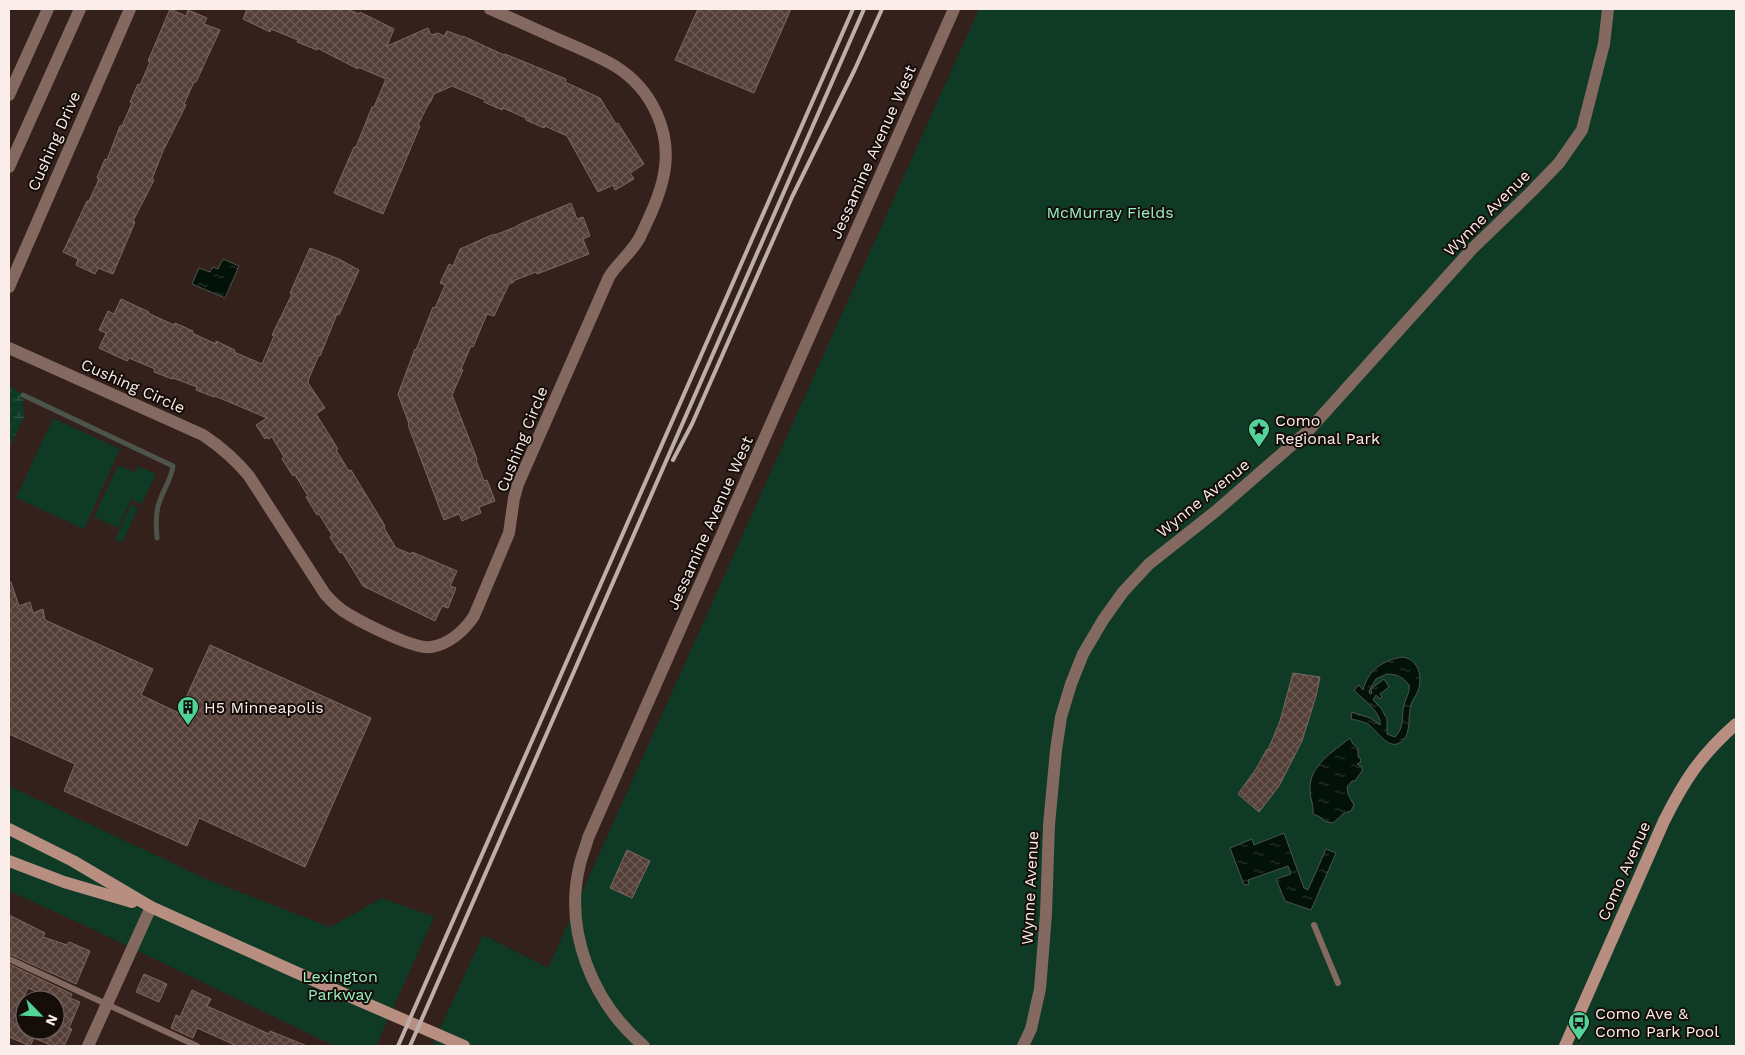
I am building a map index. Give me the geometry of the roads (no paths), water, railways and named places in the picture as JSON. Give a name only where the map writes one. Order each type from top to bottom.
[{"type":"main road","name":"Como Avenue","points":[[1565,1046],[1664,821],[1678,794],[1706,753],[1736,724]]},
{"type":"main road","points":[[9,829],[73,862],[151,907],[464,1046]]},
{"type":"main road","points":[[9,860],[64,882],[151,907]]},
{"type":"street","points":[[9,95],[48,9]]},
{"type":"street","points":[[9,167],[80,9]]},
{"type":"street","name":"Cushing Drive","points":[[9,287],[130,9]]},
{"type":"street","name":"Cushing Circle","points":[[9,348],[203,435],[221,447],[249,476],[324,594],[335,605],[407,643],[419,647],[430,647],[455,636],[466,628],[474,616],[509,533],[518,484],[609,277],[614,268],[640,237],[660,192],[664,172],[664,139],[661,124],[650,100],[631,78],[599,57],[490,9]]},
{"type":"street","name":"Jessamine Avenue West","points":[[644,1046],[623,1026],[605,1004],[585,962],[576,920],[576,885],[580,864],[588,838],[954,9]]},
{"type":"street","name":"Wynne Avenue","points":[[1022,1046],[1032,1029],[1040,989],[1046,914],[1049,825],[1061,717],[1083,654],[1103,620],[1123,592],[1149,564],[1310,430],[1472,249],[1558,163],[1582,130],[1604,44],[1608,9]]},
{"type":"street","points":[[88,1046],[151,907]]},
{"type":"lane","points":[[1314,925],[1338,983]]},
{"type":"lane","points":[[9,959],[197,1046]]},
{"type":"water","points":[[223,259],[239,266],[225,298],[192,284],[199,268],[210,272],[213,267],[218,269]]},
{"type":"water","points":[[1403,657],[1413,662],[1420,675],[1420,680],[1418,691],[1412,701],[1405,737],[1397,744],[1393,744],[1384,740],[1366,723],[1351,719],[1352,712],[1370,718],[1380,725],[1378,715],[1354,690],[1359,685],[1363,690],[1365,683],[1377,667],[1396,658]],"holes":[[[1387,674],[1400,676],[1409,685],[1401,726],[1395,737],[1387,734],[1387,719],[1381,708],[1373,700],[1376,695],[1380,699],[1382,697],[1380,694],[1389,687],[1384,679],[1371,689],[1372,693],[1370,694],[1369,691],[1376,679]]]},
{"type":"water","points":[[1350,738],[1358,748],[1358,757],[1361,762],[1357,764],[1362,767],[1362,771],[1355,781],[1352,781],[1347,787],[1348,794],[1354,805],[1351,811],[1344,813],[1333,823],[1324,821],[1313,814],[1310,793],[1313,773],[1323,760]]},
{"type":"water","points":[[1284,833],[1304,888],[1308,890],[1326,849],[1336,853],[1311,910],[1285,901],[1276,879],[1291,874],[1288,866],[1248,880],[1249,884],[1244,885],[1230,848],[1252,839],[1254,845]]},
{"type":"waterway","points":[[23,395],[173,466],[171,476],[158,507],[156,520],[157,538]]},
{"type":"railway","points":[[398,1046],[853,9]]},
{"type":"railway","points":[[410,1046],[864,9]]},
{"type":"railway","points":[[673,460],[692,424],[792,197],[855,69],[882,9]]},
{"type":"place","name":"Como Regional Park","points":[[1259,448]]},
{"type":"place","name":"H5 Minneapolis","points":[[188,726]]},
{"type":"place","name":"Como Ave & Como Park Pool","points":[[1579,1041]]},
{"type":"park label","name":"McMurray Fields","points":[[1110,212]]},
{"type":"park label","name":"Lexington Parkway","points":[[340,985]]}]
